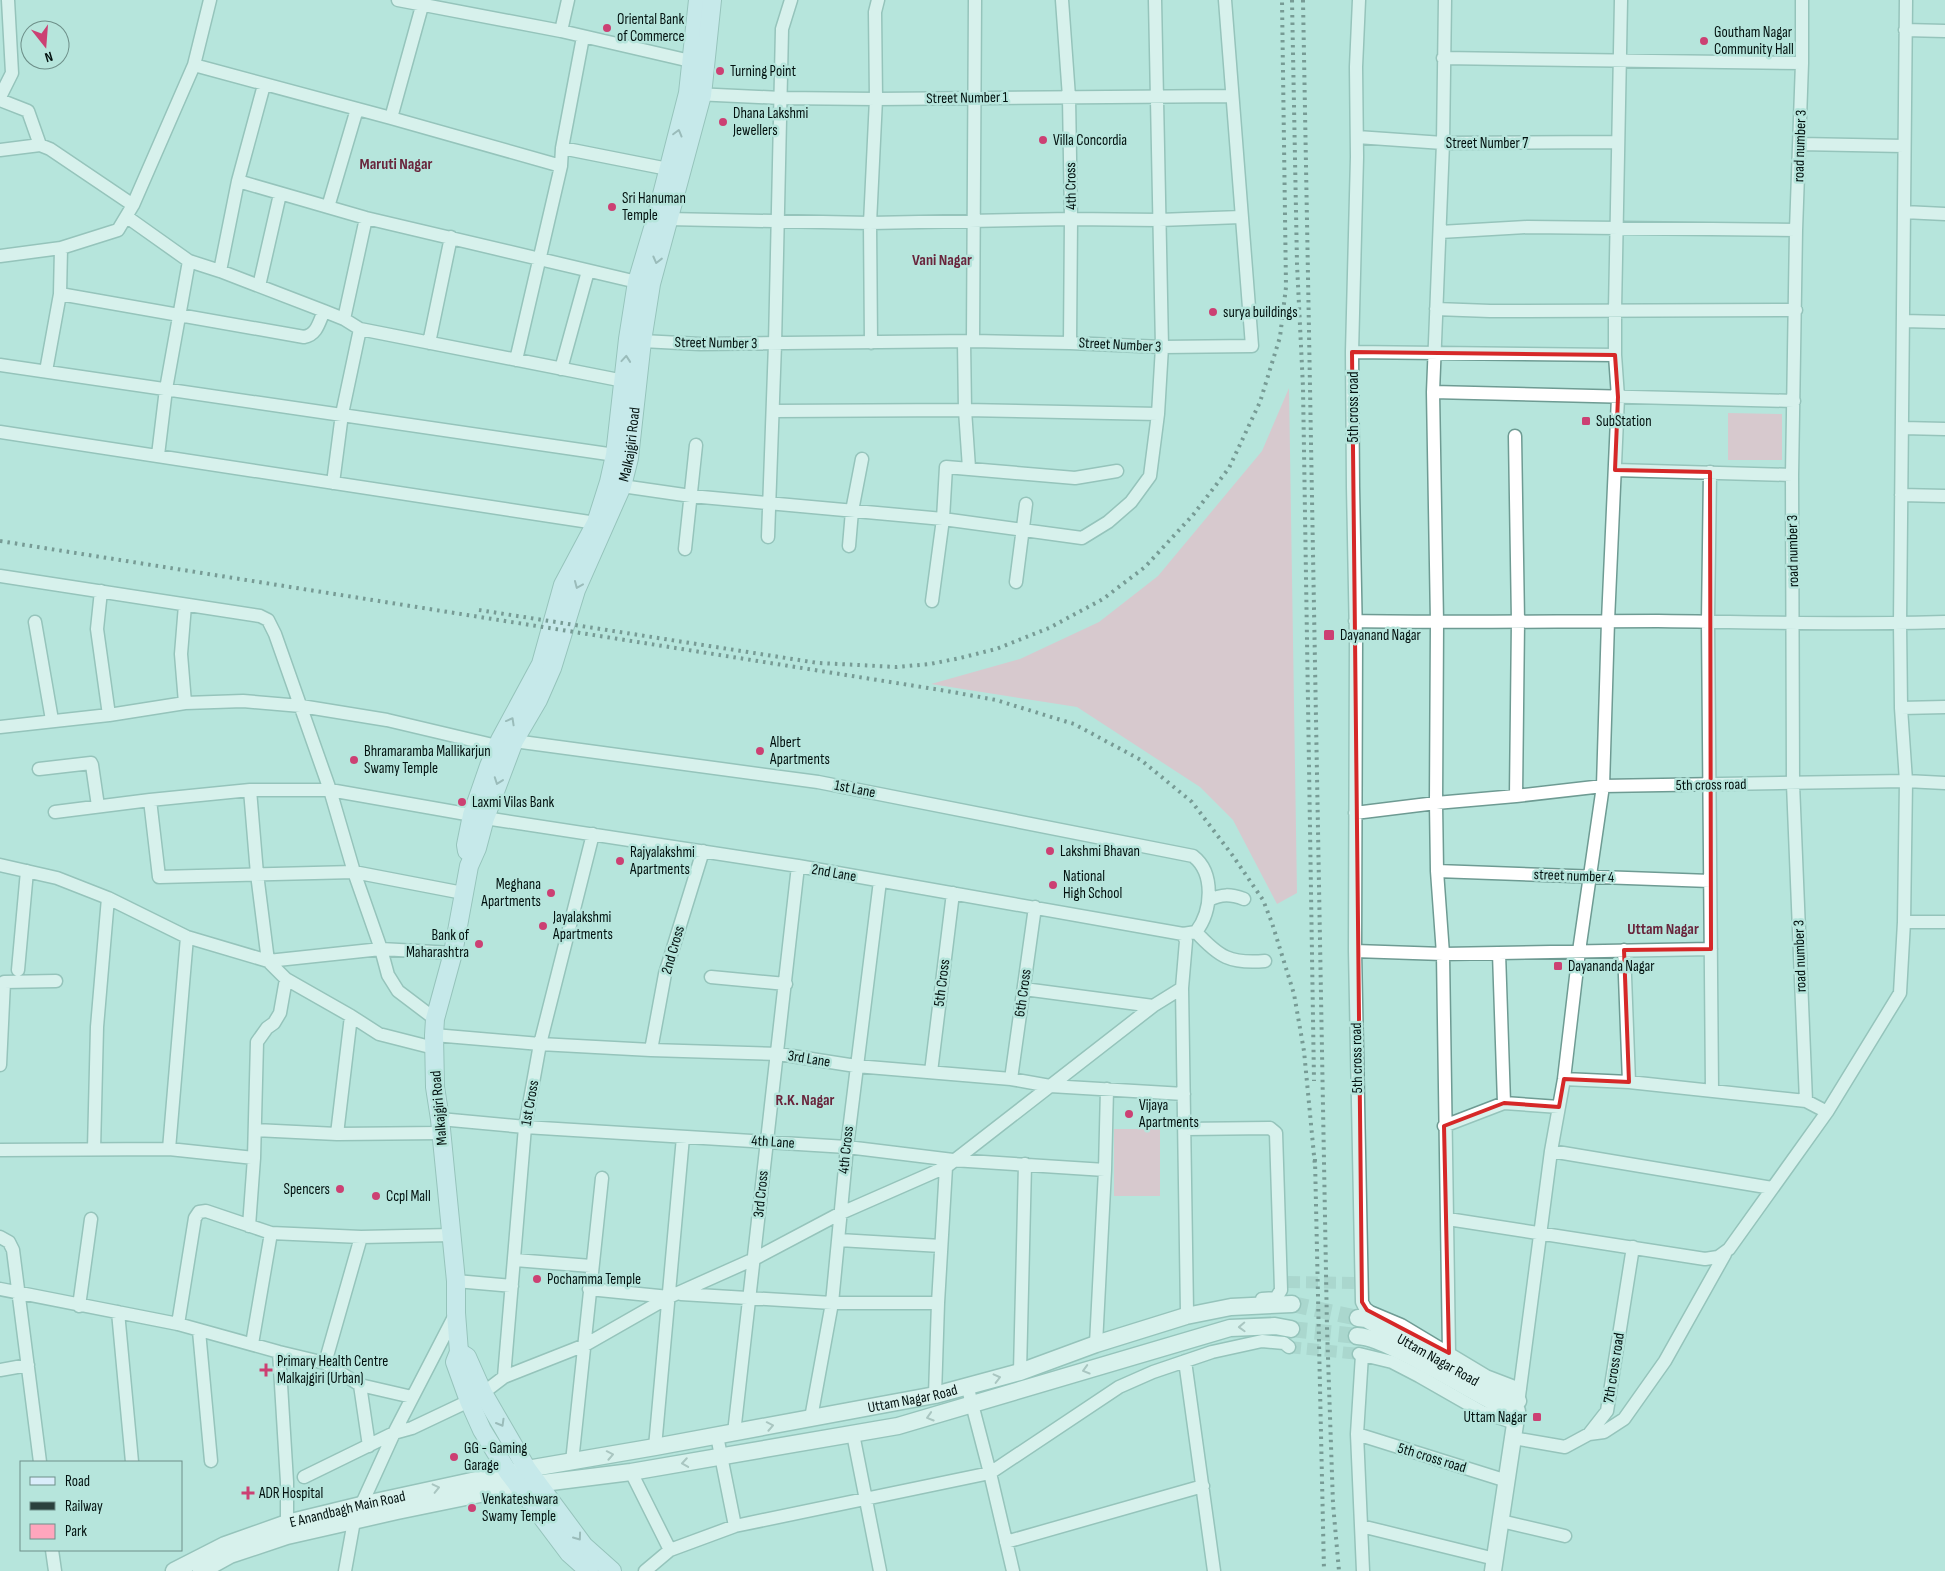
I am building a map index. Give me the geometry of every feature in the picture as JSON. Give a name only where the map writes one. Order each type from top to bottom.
[{"type":"main road","name":"Malkajgiri Road","points":[[698,0],[699,63]]},
{"type":"main road","name":"Malkajgiri Road","points":[[479,816],[514,741],[538,700],[552,668],[576,590],[622,486],[629,458],[642,341],[651,284],[667,219],[682,173],[699,63],[712,0]]},
{"type":"main road","name":"Malkajgiri Road","points":[[612,1571],[584,1546],[476,1397],[455,1362],[459,1352],[456,1280],[435,1087],[435,1034],[469,866],[477,848],[479,816],[488,766],[540,664],[563,585],[596,523],[615,456],[628,339],[637,282],[668,169],[695,94]]},
{"type":"main road","name":"Malkajgiri Road","points":[[476,1397],[482,1430],[508,1472],[569,1553],[589,1571]]},
{"type":"street","points":[[8,0],[12,73],[0,98],[28,111],[40,146]]},
{"type":"street","points":[[0,256],[61,248],[118,230],[130,211],[194,65],[210,0]]},
{"type":"street","points":[[398,0],[561,31],[699,63]]},
{"type":"street","points":[[561,31],[568,0]]},
{"type":"street","points":[[768,537],[775,344],[782,29],[791,0]]},
{"type":"street","points":[[871,344],[870,223],[876,99],[875,12],[878,0]]},
{"type":"street","points":[[969,468],[965,410],[974,221],[975,0]]},
{"type":"street","name":"4th Cross","points":[[1062,0],[1069,97],[1071,219],[1070,343]]},
{"type":"street","points":[[622,486],[691,496],[943,519],[1082,538],[1108,522],[1131,502],[1150,476],[1158,414],[1162,347],[1155,0]]},
{"type":"street","name":"Street Number 3","points":[[642,341],[700,344],[969,342],[1070,343],[1162,347],[1252,346],[1225,0]]},
{"type":"street","name":"5th cross road","points":[[1359,0],[1356,67],[1357,137],[1352,352],[1355,621],[1355,951],[1360,1310]]},
{"type":"street","points":[[1445,0],[1443,144],[1433,392],[1437,622],[1436,803],[1443,954],[1444,1126],[1448,1219],[1449,1353]]},
{"type":"street","points":[[1361,1526],[1494,1565],[1551,1151],[1564,1079],[1579,951],[1603,786],[1618,397],[1615,355],[1615,310],[1621,0]]},
{"type":"street","name":"road number 3","points":[[1802,0],[1792,475],[1793,784],[1806,1101]]},
{"type":"street","points":[[1589,1434],[1604,1432],[1624,1419],[1665,1361],[1725,1254],[1827,1112],[1900,993],[1904,922],[1906,782],[1901,708],[1900,623],[1906,0]]},
{"type":"street","points":[[391,118],[422,6]]},
{"type":"street","points":[[1905,30],[1945,31]]},
{"type":"street","points":[[516,360],[561,166],[562,148],[582,37]]},
{"type":"street","points":[[1443,58],[1802,63]]},
{"type":"street","points":[[194,65],[561,166]]},
{"type":"street","points":[[220,271],[238,182],[264,85]]},
{"type":"street","name":"Street Number 1","points":[[695,94],[781,98],[876,99],[1232,96]]},
{"type":"street","points":[[328,208],[357,109]]},
{"type":"street","name":"Street Number 7","points":[[1357,137],[1443,144],[1617,142]]},
{"type":"street","points":[[1800,144],[1904,146]]},
{"type":"street","points":[[0,150],[40,146],[50,150],[130,211],[189,261],[324,311],[344,319],[360,329],[624,381]]},
{"type":"street","points":[[562,148],[668,169]]},
{"type":"street","points":[[238,182],[366,218],[637,282]]},
{"type":"street","points":[[259,286],[280,194]]},
{"type":"street","points":[[1904,212],[1945,214]]},
{"type":"street","points":[[667,219],[870,223],[1071,219],[1159,220],[1241,217]]},
{"type":"street","points":[[344,319],[366,218]]},
{"type":"street","points":[[1440,232],[1527,227],[1796,230]]},
{"type":"street","points":[[429,343],[452,237]]},
{"type":"street","points":[[46,371],[60,294],[61,248]]},
{"type":"street","points":[[158,455],[166,389],[189,261]]},
{"type":"street","points":[[561,369],[588,271]]},
{"type":"street","points":[[60,294],[304,337],[315,333],[324,311]]},
{"type":"street","points":[[1436,309],[1490,311],[1796,310]]},
{"type":"street","points":[[1902,321],[1945,322]]},
{"type":"street","points":[[333,483],[342,414],[360,329]]},
{"type":"street","points":[[1352,352],[1615,355]]},
{"type":"street","points":[[0,365],[342,414],[615,456]]},
{"type":"street","points":[[1433,392],[1794,401]]},
{"type":"street","points":[[773,411],[965,410],[1158,414]]},
{"type":"street","points":[[1903,428],[1945,429]]},
{"type":"street","points":[[0,432],[596,523]]},
{"type":"street","points":[[1515,436],[1518,621],[1516,796]]},
{"type":"street","points":[[685,549],[696,445]]},
{"type":"street","points":[[849,546],[852,511],[862,459]]},
{"type":"street","points":[[932,602],[943,519],[946,466],[1075,478],[1117,471]]},
{"type":"street","points":[[1615,470],[1792,475]]},
{"type":"street","points":[[1710,472],[1708,621],[1712,1090]]},
{"type":"street","points":[[1901,496],[1945,496]]},
{"type":"street","points":[[1016,582],[1026,504]]},
{"type":"street","points":[[0,576],[260,616],[268,620],[275,634],[330,790],[354,872],[381,949],[388,975],[392,984],[435,1034]]},
{"type":"street","points":[[101,591],[97,628],[109,714]]},
{"type":"street","points":[[185,605],[181,654],[185,703]]},
{"type":"street","points":[[1355,621],[1945,622]]},
{"type":"street","points":[[35,622],[52,720]]},
{"type":"street","points":[[0,727],[185,703],[243,700],[301,706],[386,720],[497,746]]},
{"type":"street","points":[[1901,708],[1945,707]]},
{"type":"street","name":"1st Lane","points":[[514,741],[818,782],[1193,856],[1204,869],[1208,883],[1209,900]]},
{"type":"street","points":[[39,769],[90,763],[92,765],[98,806]]},
{"type":"street","name":"5th cross road","points":[[1355,814],[1436,803],[1603,786],[1945,783]]},
{"type":"street","points":[[250,790],[257,874],[268,961]]},
{"type":"street","name":"2nd Lane","points":[[55,812],[250,790],[330,790],[479,816],[798,866],[1183,934],[1196,932]]},
{"type":"street","points":[[150,800],[160,877],[354,872],[464,893]]},
{"type":"street","name":"1st Cross","points":[[504,1377],[525,1127],[540,1044],[593,834]]},
{"type":"street","name":"2nd Cross","points":[[651,1050],[665,974],[703,851]]},
{"type":"street","points":[[0,865],[57,878],[108,898],[187,937],[268,961],[381,949],[453,952]]},
{"type":"street","name":"3rd Cross","points":[[734,1433],[798,866]]},
{"type":"street","points":[[18,970],[27,871]]},
{"type":"street","name":"street number 4","points":[[1438,871],[1710,881]]},
{"type":"street","name":"4th Cross","points":[[811,1418],[832,1303],[846,1147],[880,881]]},
{"type":"street","name":"5th Cross","points":[[931,1072],[953,893]]},
{"type":"street","points":[[1244,899],[1226,894],[1209,900],[1202,923],[1196,932],[1213,950],[1232,960],[1247,963],[1265,962]]},
{"type":"street","points":[[94,1149],[97,1026],[108,898]]},
{"type":"street","name":"6th Cross","points":[[1011,1079],[1035,907]]},
{"type":"street","points":[[1904,922],[1945,922]]},
{"type":"street","points":[[1183,934],[1186,941],[1182,988],[1187,1312]]},
{"type":"street","points":[[170,1149],[187,937]]},
{"type":"street","points":[[1355,951],[1443,954],[1711,949]]},
{"type":"street","points":[[1624,950],[1629,1082]]},
{"type":"street","points":[[1499,953],[1504,1102]]},
{"type":"street","name":"3rd Lane","points":[[268,961],[286,979],[379,1034],[435,1034],[540,1044],[778,1054],[856,1066],[1011,1079],[1050,1086],[1184,1094]]},
{"type":"street","points":[[711,977],[786,984]]},
{"type":"street","points":[[249,1226],[254,1158],[257,1042],[267,1028],[274,1024],[280,1013],[286,979]]},
{"type":"street","points":[[0,1065],[4,982],[56,981]]},
{"type":"street","points":[[304,1477],[394,1433],[412,1428],[476,1397],[504,1377],[585,1345],[674,1296],[754,1259],[839,1214],[950,1164],[1153,1006],[1182,988]]},
{"type":"street","points":[[1024,989],[1153,1006]]},
{"type":"street","points":[[338,1134],[351,1016]]},
{"type":"street","points":[[1564,1079],[1629,1082],[1806,1101],[1827,1112]]},
{"type":"street","points":[[1107,1089],[1105,1170],[1096,1342],[1187,1312],[1236,1301],[1276,1298],[1280,1293],[1284,1282],[1276,1133],[1270,1128],[1184,1129]]},
{"type":"street","points":[[1444,1126],[1504,1102],[1559,1107]]},
{"type":"street","name":"4th Lane","points":[[255,1130],[338,1134],[440,1126],[525,1127],[846,1147],[950,1164],[1025,1164],[1105,1170]]},
{"type":"street","points":[[655,1448],[674,1296],[683,1137]]},
{"type":"street","points":[[0,1150],[170,1149],[254,1158]]},
{"type":"street","points":[[1551,1151],[1772,1188]]},
{"type":"street","points":[[935,1395],[941,1246],[950,1164]]},
{"type":"street","points":[[1020,1372],[1025,1164]]},
{"type":"street","points":[[572,1462],[585,1345],[591,1266],[602,1178]]},
{"type":"street","points":[[178,1324],[195,1218],[199,1212],[206,1211],[271,1233],[361,1237],[452,1235]]},
{"type":"street","points":[[1448,1219],[1705,1259],[1725,1254]]},
{"type":"street","points":[[79,1306],[91,1220]]},
{"type":"street","points":[[252,1344],[271,1233]]},
{"type":"street","points":[[0,1237],[9,1242],[13,1250],[40,1461]]},
{"type":"street","points":[[326,1362],[361,1237]]},
{"type":"street","points":[[839,1240],[941,1246]]},
{"type":"street","name":"7th cross road","points":[[1516,1413],[1565,1447],[1589,1434],[1607,1412],[1633,1247]]},
{"type":"street","points":[[514,1260],[591,1266]]},
{"type":"street","points":[[456,1280],[512,1286]]},
{"type":"street","points":[[0,1289],[178,1324],[278,1352],[326,1362],[360,1385],[412,1397]]},
{"type":"street","points":[[589,1289],[674,1296],[832,1303],[938,1303]]},
{"type":"street","name":"Uttam Nagar Road","points":[[527,1468],[655,1448],[935,1395],[1020,1372],[1096,1342],[1169,1321],[1231,1307],[1292,1304]]},
{"type":"street","points":[[1360,1310],[1367,1310],[1402,1325],[1486,1376],[1516,1413]]},
{"type":"street","name":"Uttam Nagar Road","points":[[1360,1310],[1366,1319],[1484,1385],[1516,1413]]},
{"type":"street","points":[[118,1312],[132,1461]]},
{"type":"street","points":[[346,1571],[354,1521],[394,1433],[456,1313]]},
{"type":"street","name":"Uttam Nagar Road","points":[[539,1483],[631,1472],[898,1426],[1230,1328],[1275,1326],[1291,1329]]},
{"type":"street","points":[[199,1331],[211,1461]]},
{"type":"street","name":"Uttam Nagar Road","points":[[1357,1336],[1368,1338],[1424,1364],[1480,1396],[1516,1413]]},
{"type":"street","points":[[645,1571],[670,1550],[735,1526],[990,1473],[1120,1387],[1153,1372],[1212,1352],[1262,1341],[1284,1342],[1289,1347]]},
{"type":"street","points":[[278,1352],[287,1482],[287,1524]]},
{"type":"street","points":[[1363,1571],[1357,1434],[1361,1355],[1392,1362],[1482,1412],[1516,1413]]},
{"type":"street","points":[[1185,1361],[1204,1486],[1214,1571]]},
{"type":"street","points":[[0,1370],[28,1365]]},
{"type":"street","points":[[360,1385],[369,1446]]},
{"type":"street","points":[[967,1385],[1013,1571]]},
{"type":"street","points":[[853,1434],[880,1571]]},
{"type":"street","name":"5th cross road","points":[[1357,1434],[1507,1481]]},
{"type":"street","points":[[717,1436],[735,1526]]},
{"type":"street","name":"E Anandbagh Main Road","points":[[174,1571],[225,1545],[287,1524],[361,1505],[527,1468]]},
{"type":"street","points":[[631,1472],[670,1550]]},
{"type":"street","name":"E Anandbagh Main Road","points":[[201,1571],[230,1555],[287,1536],[539,1483]]},
{"type":"street","points":[[1006,1542],[1204,1486]]},
{"type":"street","points":[[1501,1521],[1565,1536]]},
{"type":"street","points":[[52,1551],[54,1571]]},
{"type":"highlighted area","points":[[1352,352],[1615,355],[1618,397],[1615,470],[1710,472],[1711,949],[1624,950],[1629,1082],[1564,1079],[1559,1107],[1504,1103],[1444,1126],[1449,1353],[1367,1310],[1362,1302]]},
{"type":"green space","points":[[1289,388],[1297,893],[1277,904],[1233,820],[1200,787],[1077,707],[931,684],[1020,659],[1099,622],[1158,576],[1262,451]]},
{"type":"green space","points":[[1728,413],[1782,414],[1782,460],[1728,460]]},
{"type":"green space","points":[[1114,1129],[1160,1129],[1160,1196],[1114,1196]]},
{"type":"tunnel","points":[[1288,1282],[1359,1283]]},
{"type":"tunnel","points":[[1292,1304],[1358,1318]]},
{"type":"tunnel","points":[[1291,1329],[1357,1336]]},
{"type":"tunnel","points":[[1289,1347],[1359,1354]]},
{"type":"railway","points":[[479,610],[818,663],[897,667],[930,664],[996,649],[1049,628],[1103,599],[1145,567],[1193,515],[1229,468],[1260,402],[1280,337],[1286,287],[1282,0]]},
{"type":"railway","points":[[1292,0],[1297,264],[1303,387],[1314,1081]]},
{"type":"railway","points":[[1303,0],[1327,1328],[1333,1504],[1339,1571]]},
{"type":"railway","points":[[0,541],[947,691],[996,700],[1074,724],[1141,760],[1192,802],[1233,856],[1263,900],[1294,994],[1304,1051],[1315,1166]]},
{"type":"railway","points":[[1315,1159],[1324,1571]]},
{"type":"place","name":"Oriental Bank of Commerce","points":[[607,28]]},
{"type":"place","name":"Goutham Nagar Community Hall","points":[[1704,41]]},
{"type":"place","name":"Turning Point","points":[[720,71]]},
{"type":"place","name":"Dhana Lakshmi Jewellers","points":[[723,122]]},
{"type":"place","name":"Villa Concordia","points":[[1043,140]]},
{"type":"place","name":"Sri Hanuman Temple","points":[[612,207]]},
{"type":"place","name":"surya buildings","points":[[1213,312]]},
{"type":"place","name":"SubStation","points":[[1586,421]]},
{"type":"place","name":"Dayanand Nagar","points":[[1329,635]]},
{"type":"place","name":"Albert Apartments","points":[[760,751]]},
{"type":"place","name":"Bhramaramba Mallikarjun Swamy Temple","points":[[354,760]]},
{"type":"place","name":"Laxmi Vilas Bank","points":[[462,802]]},
{"type":"place","name":"Lakshmi Bhavan","points":[[1050,851]]},
{"type":"place","name":"Rajyalakshmi Apartments","points":[[620,861]]},
{"type":"place","name":"National High School","points":[[1053,885]]},
{"type":"place","name":"Meghana Apartments","points":[[551,893]]},
{"type":"place","name":"Jayalakshmi Apartments","points":[[543,926]]},
{"type":"place","name":"Bank of Maharashtra","points":[[479,944]]},
{"type":"place","name":"Dayananda Nagar","points":[[1558,966]]},
{"type":"place","name":"Vijaya Apartments","points":[[1129,1114]]},
{"type":"place","name":"Spencers","points":[[340,1189]]},
{"type":"place","name":"Ccpl Mall","points":[[376,1196]]},
{"type":"place","name":"Pochamma Temple","points":[[537,1279]]},
{"type":"place","name":"Primary Health Centre Malkajgiri (Urban)","points":[[266,1370]]},
{"type":"place","name":"Uttam Nagar","points":[[1537,1417]]},
{"type":"place","name":"GG - Gaming Garage","points":[[454,1457]]},
{"type":"place","name":"ADR Hospital","points":[[248,1493]]},
{"type":"place","name":"Venkateshwara Swamy Temple","points":[[472,1508]]},
{"type":"district","name":"Maruti Nagar","points":[[396,164]]},
{"type":"district","name":"Vani Nagar","points":[[942,260]]},
{"type":"district","name":"Uttam Nagar","points":[[1663,929]]},
{"type":"district","name":"R.K. Nagar","points":[[805,1100]]}]
